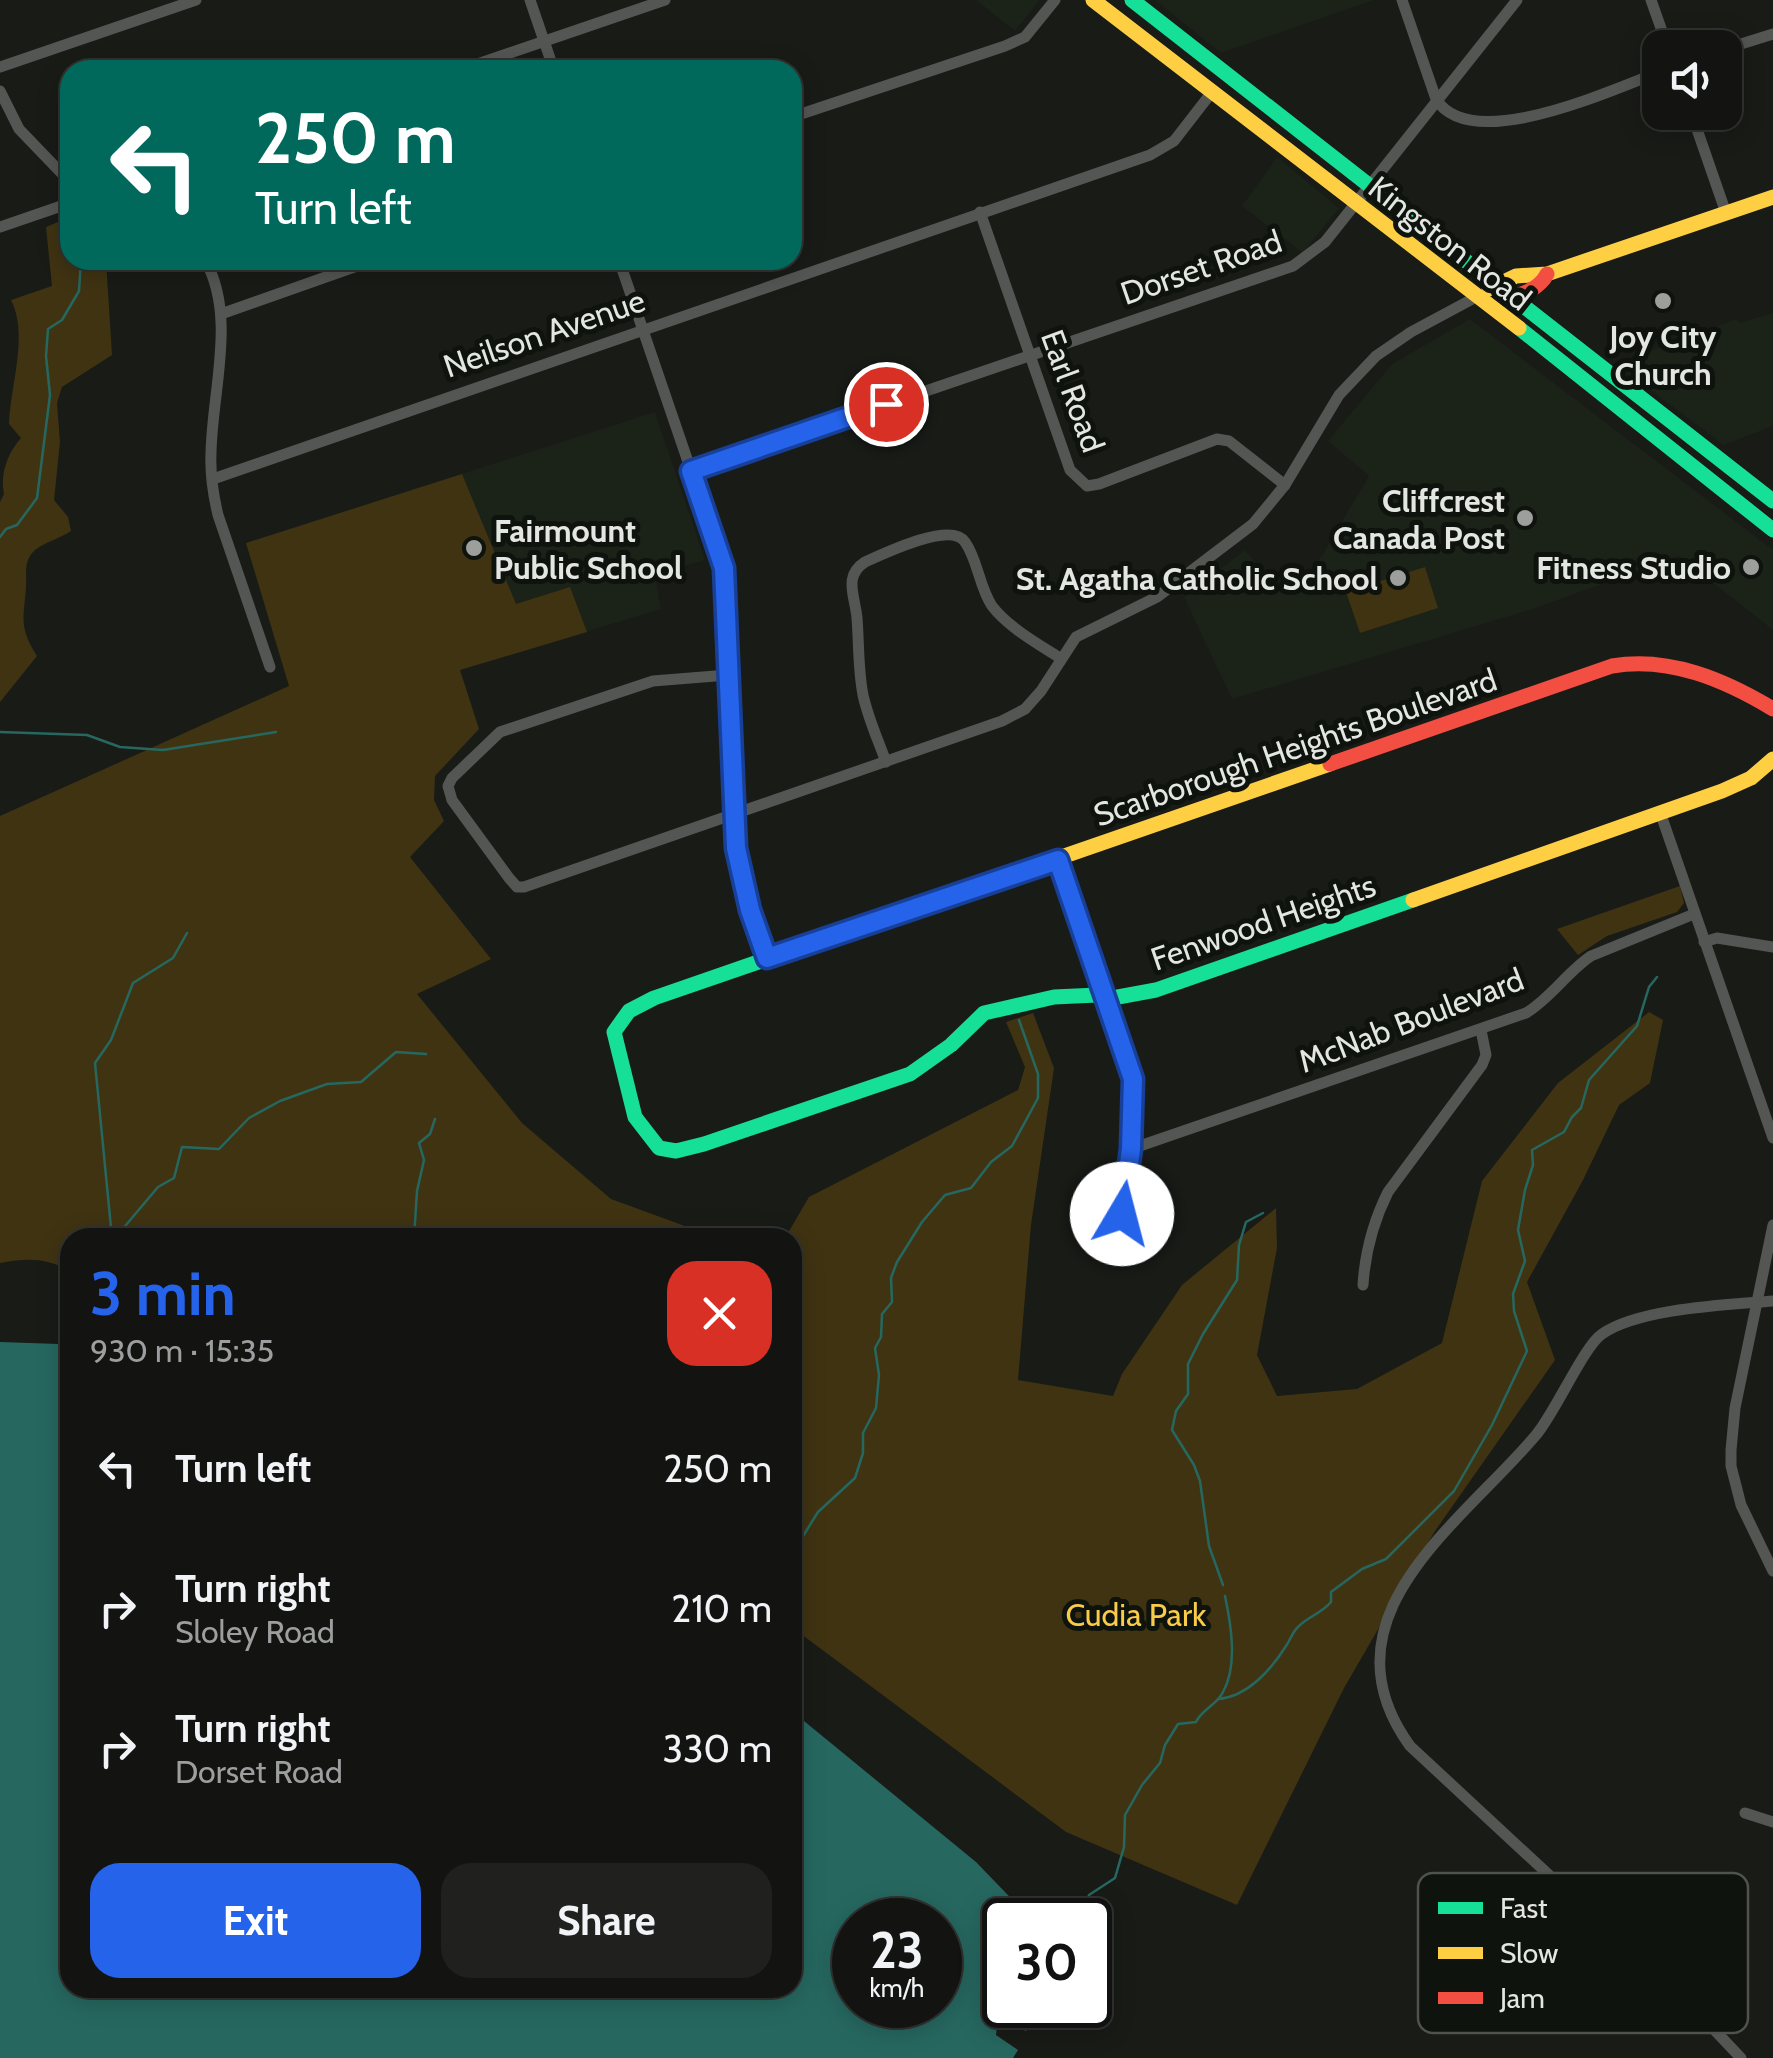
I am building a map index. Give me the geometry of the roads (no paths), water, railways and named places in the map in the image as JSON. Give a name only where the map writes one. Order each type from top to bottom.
[{"type":"street","points":[[0,67],[196,0]]},
{"type":"street","points":[[530,0],[551,60]]},
{"type":"street","points":[[489,60],[665,0]]},
{"type":"street","points":[[802,114],[1005,46],[1025,36],[1054,0]]},
{"type":"street","name":"Kingston Road","points":[[1093,0],[1478,296],[1773,530]]},
{"type":"street","name":"Kingston Road","points":[[1132,0],[1773,502]]},
{"type":"street","points":[[1402,0],[1436,99],[1446,112],[1466,119],[1518,120],[1642,79]]},
{"type":"street","name":"Dorset Road","points":[[691,471],[1293,266],[1325,242],[1516,0]]},
{"type":"street","points":[[1651,0],[1662,30]]},
{"type":"street","points":[[1742,44],[1773,34]]},
{"type":"street","points":[[0,91],[19,129],[60,172]]},
{"type":"street","name":"Neilson Avenue","points":[[213,479],[1166,147],[1212,92]]},
{"type":"street","points":[[1697,130],[1726,213]]},
{"type":"street","points":[[728,674],[653,681],[500,732],[448,786],[461,814],[517,887],[532,886],[1002,721],[1024,709],[1041,690],[1076,637],[1158,597],[1236,540],[1263,514],[1285,484],[1328,410],[1366,366],[1412,332],[1507,278],[1533,272],[1547,274],[1773,197]]},
{"type":"street","points":[[0,227],[60,206]]},
{"type":"street","name":"Earl Road","points":[[980,212],[1070,470],[1087,486],[1217,439],[1229,440],[1254,464],[1285,484]]},
{"type":"street","points":[[209,270],[221,303],[211,452],[218,514],[270,667]]},
{"type":"street","points":[[221,314],[346,270]]},
{"type":"street","points":[[622,270],[724,568],[734,814],[741,876],[767,958]]},
{"type":"street","points":[[1478,296],[1512,297],[1542,284],[1547,274]]},
{"type":"street","points":[[886,762],[864,699],[850,581],[857,567],[865,562],[936,535],[957,535],[966,542],[992,606],[1060,658]]},
{"type":"street","name":"Scarborough Heights Boulevard","points":[[659,1148],[635,1117],[614,1039],[617,1026],[638,1004],[1612,666],[1636,662],[1666,665],[1749,695],[1773,709]]},
{"type":"street","name":"Fenwood Heights","points":[[659,1148],[676,1151],[704,1144],[910,1074],[951,1045],[984,1013],[1054,997],[1107,998],[1156,990],[1752,778],[1773,759]]},
{"type":"street","points":[[1660,812],[1773,1138]]},
{"type":"street","points":[[1058,860],[1133,1079],[1131,1149],[1117,1247]]},
{"type":"street","name":"McNab Boulevard","points":[[1131,1149],[1526,1014],[1591,956],[1694,914]]},
{"type":"street","points":[[1704,942],[1717,938],[1773,947]]},
{"type":"street","points":[[1363,1285],[1364,1264],[1379,1210],[1388,1192],[1482,1065],[1486,1056],[1482,1030]]},
{"type":"street","points":[[1773,1225],[1732,1430],[1731,1466],[1742,1505],[1773,1571]]},
{"type":"street","points":[[1546,1873],[1418,1754],[1390,1712],[1379,1662],[1386,1619],[1408,1580],[1456,1518],[1538,1434],[1600,1335],[1642,1317],[1773,1302]]},
{"type":"street","points":[[1745,1813],[1773,1822]]},
{"type":"street","points":[[1717,2033],[1741,2058]]},
{"type":"water","points":[[0,1342],[60,1344],[60,1998],[802,1998],[802,1719],[976,1862],[1011,1898],[982,1898],[982,2028],[997,2028],[996,2035],[1018,2050],[1013,2058],[0,2058]]},
{"type":"waterway","points":[[0,537],[6,529],[17,525],[37,498],[50,395],[48,329],[62,320],[79,291],[80,270]]},
{"type":"waterway","points":[[0,732],[87,735],[120,747],[163,750],[276,732]]},
{"type":"waterway","points":[[111,1228],[95,1063],[111,1040],[133,983],[173,958],[187,933]]},
{"type":"waterway","points":[[1218,1699],[1239,1693],[1257,1681],[1297,1628],[1331,1602],[1331,1592],[1362,1569],[1386,1559],[1454,1491],[1492,1425],[1527,1351],[1514,1311],[1513,1294],[1525,1261],[1518,1230],[1533,1165],[1532,1150],[1564,1132],[1581,1108],[1589,1080],[1637,1026],[1649,987],[1657,977]]},
{"type":"waterway","points":[[802,1538],[818,1512],[855,1478],[863,1453],[863,1433],[876,1408],[879,1375],[875,1348],[881,1337],[882,1314],[892,1302],[891,1278],[897,1262],[945,1195],[971,1188],[991,1162],[1012,1146],[1038,1098],[1038,1074],[1019,1020]]},
{"type":"waterway","points":[[123,1228],[158,1187],[174,1178],[182,1147],[219,1149],[249,1118],[280,1101],[327,1084],[361,1082],[396,1052],[426,1054]]},
{"type":"waterway","points":[[415,1228],[424,1160],[419,1143],[430,1134],[435,1119]]},
{"type":"waterway","points":[[1223,1585],[1209,1546],[1200,1481],[1172,1430],[1176,1411],[1188,1394],[1188,1364],[1237,1280],[1239,1245],[1246,1222],[1263,1213]]},
{"type":"waterway","points":[[1088,1898],[1115,1878],[1124,1847],[1125,1815],[1160,1763],[1165,1745],[1178,1724],[1196,1722],[1228,1682],[1232,1645],[1225,1596]]},
{"type":"place","name":"Joy City Church","points":[[1663,301]]},
{"type":"place","name":"Cliffcrest Canada Post","points":[[1525,518]]},
{"type":"place","name":"Fairmount Public School","points":[[474,548]]},
{"type":"place","name":"Fitness Studio","points":[[1751,567]]},
{"type":"place","name":"St. Agatha Catholic School","points":[[1398,578]]},
{"type":"park label","name":"Cudia Park","points":[[1136,1614]]}]
